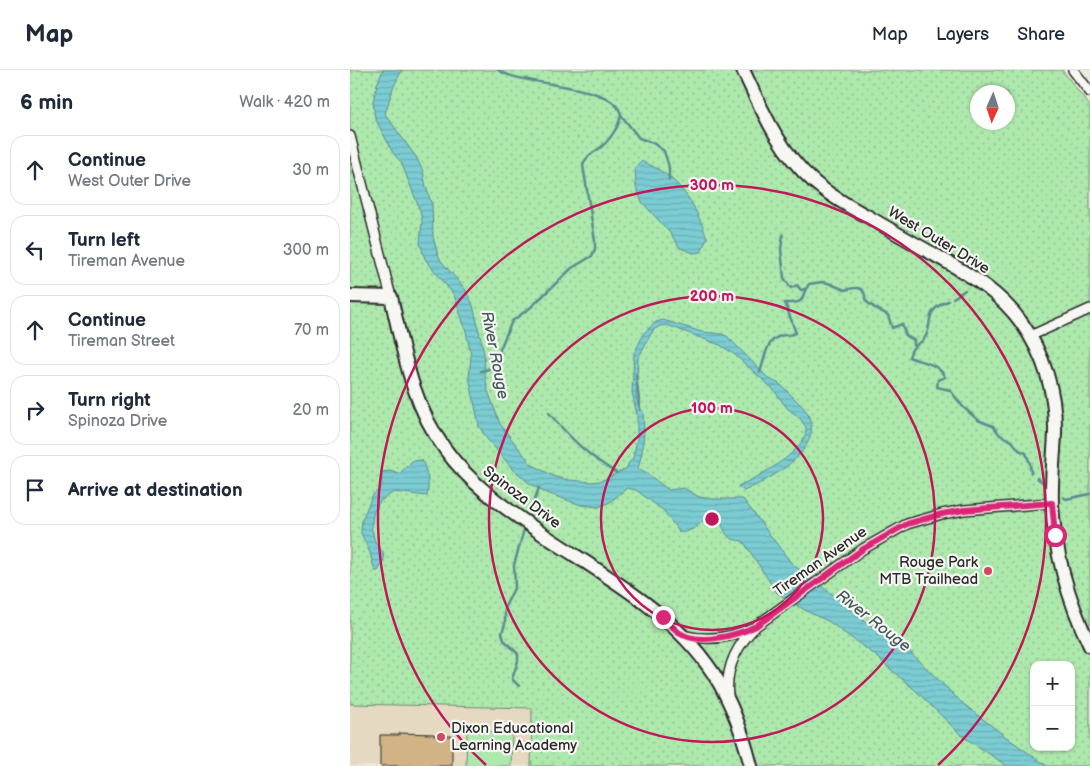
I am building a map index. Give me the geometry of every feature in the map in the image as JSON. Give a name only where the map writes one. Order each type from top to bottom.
[{"type":"main road","name":"West Outer Drive","points":[[743,70],[781,144],[793,161],[809,177],[836,198],[982,284],[1010,309],[1030,336],[1045,367],[1053,402],[1055,432],[1052,503],[1060,563],[1074,609],[1090,646]]},
{"type":"main road","points":[[350,296],[391,297]]},
{"type":"main road","name":"Spinoza Drive","points":[[391,297],[409,372],[422,410],[444,448],[464,473],[484,492],[526,523],[636,597],[663,617],[681,634],[718,680],[746,745],[751,766]]},
{"type":"street","points":[[1073,70],[1090,92]]},
{"type":"street","name":"Spinoza Drive","points":[[350,136],[391,297]]},
{"type":"street","points":[[1030,336],[1090,309]]},
{"type":"street","name":"Tireman Avenue","points":[[756,626],[824,576],[875,541],[895,530],[920,520],[964,510],[1052,503]]},
{"type":"street","points":[[681,634],[698,638],[718,638],[737,634],[756,626]]},
{"type":"street","points":[[729,704],[727,681],[732,660],[741,642],[756,626]]},
{"type":"shaded area","name":"Dixon Educational Learning Academy","points":[[350,704],[532,708],[531,766],[350,766]]},
{"type":"green space","points":[[350,70],[1062,70],[1090,106],[1090,766],[531,766],[532,708],[350,704]]},
{"type":"green space","points":[[467,731],[512,732],[511,766],[466,766]]},
{"type":"water","points":[[383,70],[402,70],[393,88],[385,114],[416,157],[423,171],[432,205],[433,237],[437,252],[441,261],[465,289],[473,305],[484,353],[488,391],[500,424],[531,464],[555,477],[591,482],[601,481],[627,468],[633,458],[637,440],[637,415],[632,392],[634,354],[644,333],[656,322],[663,320],[702,332],[727,336],[768,378],[781,385],[803,407],[810,421],[811,434],[805,447],[783,469],[756,486],[744,491],[738,486],[757,477],[791,454],[805,436],[806,427],[799,417],[787,408],[773,389],[734,354],[720,345],[667,325],[653,330],[638,358],[636,396],[638,405],[643,412],[644,431],[638,469],[669,490],[684,488],[699,497],[743,499],[792,564],[837,598],[858,617],[905,647],[961,702],[1047,766],[1007,766],[961,735],[879,658],[828,621],[808,612],[777,593],[743,541],[734,540],[729,536],[721,523],[707,519],[687,532],[679,532],[664,511],[636,490],[627,488],[610,502],[599,507],[581,505],[544,492],[529,483],[513,469],[487,439],[479,426],[469,377],[471,356],[466,331],[454,295],[425,259],[420,243],[422,221],[420,210],[401,162],[393,153],[375,118],[373,102],[377,84]]},
{"type":"water","points":[[641,161],[666,174],[690,201],[697,212],[707,238],[701,252],[694,253],[680,248],[670,233],[642,202],[636,187],[635,167]]},
{"type":"water","points":[[422,460],[428,478],[427,496],[394,492],[380,501],[374,511],[371,526],[375,542],[383,552],[384,561],[378,571],[375,571],[370,553],[361,533],[362,520],[372,496],[382,486],[381,472],[390,471],[399,474],[412,461]]},
{"type":"building","points":[[399,733],[452,736],[452,766],[380,766],[380,735],[399,735]]},
{"type":"waterway","name":"River Rouge","points":[[481,371],[500,366],[500,349],[512,321],[530,308],[572,268],[592,256],[595,249],[595,241],[583,165],[588,157],[610,138],[616,129],[621,115],[615,104],[603,96],[566,86],[526,80],[498,70]]},
{"type":"waterway","points":[[621,115],[639,138],[653,143],[664,151],[669,167],[669,180]]},
{"type":"waterway","points":[[783,235],[781,249],[784,278],[791,288],[797,285],[801,290],[805,289]]},
{"type":"waterway","points":[[760,372],[766,351],[771,342],[780,336],[796,333],[785,303],[801,301],[809,284],[822,282],[845,290],[860,288],[864,292],[867,302],[888,315],[892,328],[902,324],[906,336],[914,340],[914,346]]},
{"type":"waterway","points":[[953,298],[965,290]]},
{"type":"waterway","points":[[948,301],[940,305],[931,314],[927,334],[914,347],[909,357],[938,368],[945,377],[938,380],[937,387],[950,390],[963,407],[978,420],[993,426],[1000,435],[1012,441],[1019,450],[1026,453],[1031,473]]},
{"type":"waterway","points":[[636,375],[640,409]]},
{"type":"waterway","points":[[549,413],[580,446],[617,473]]},
{"type":"waterway","points":[[1037,478],[1048,486]]},
{"type":"waterway","points":[[532,506],[539,488]]},
{"type":"waterway","points":[[1063,497],[1066,499],[1090,494]]},
{"type":"waterway","points":[[519,686],[512,679],[518,661],[518,654],[504,640],[502,633],[505,624],[505,607],[515,586],[514,565],[525,526]]},
{"type":"place","name":"Rouge Park MTB Trailhead","points":[[988,571]]},
{"type":"place","name":"Dixon Educational Learning Academy","points":[[441,737]]},
{"type":"route","points":[[663,617],[681,634],[698,638],[718,638],[744,632],[756,626],[875,541],[907,524],[942,514],[964,510],[1052,503],[1055,535]]}]
